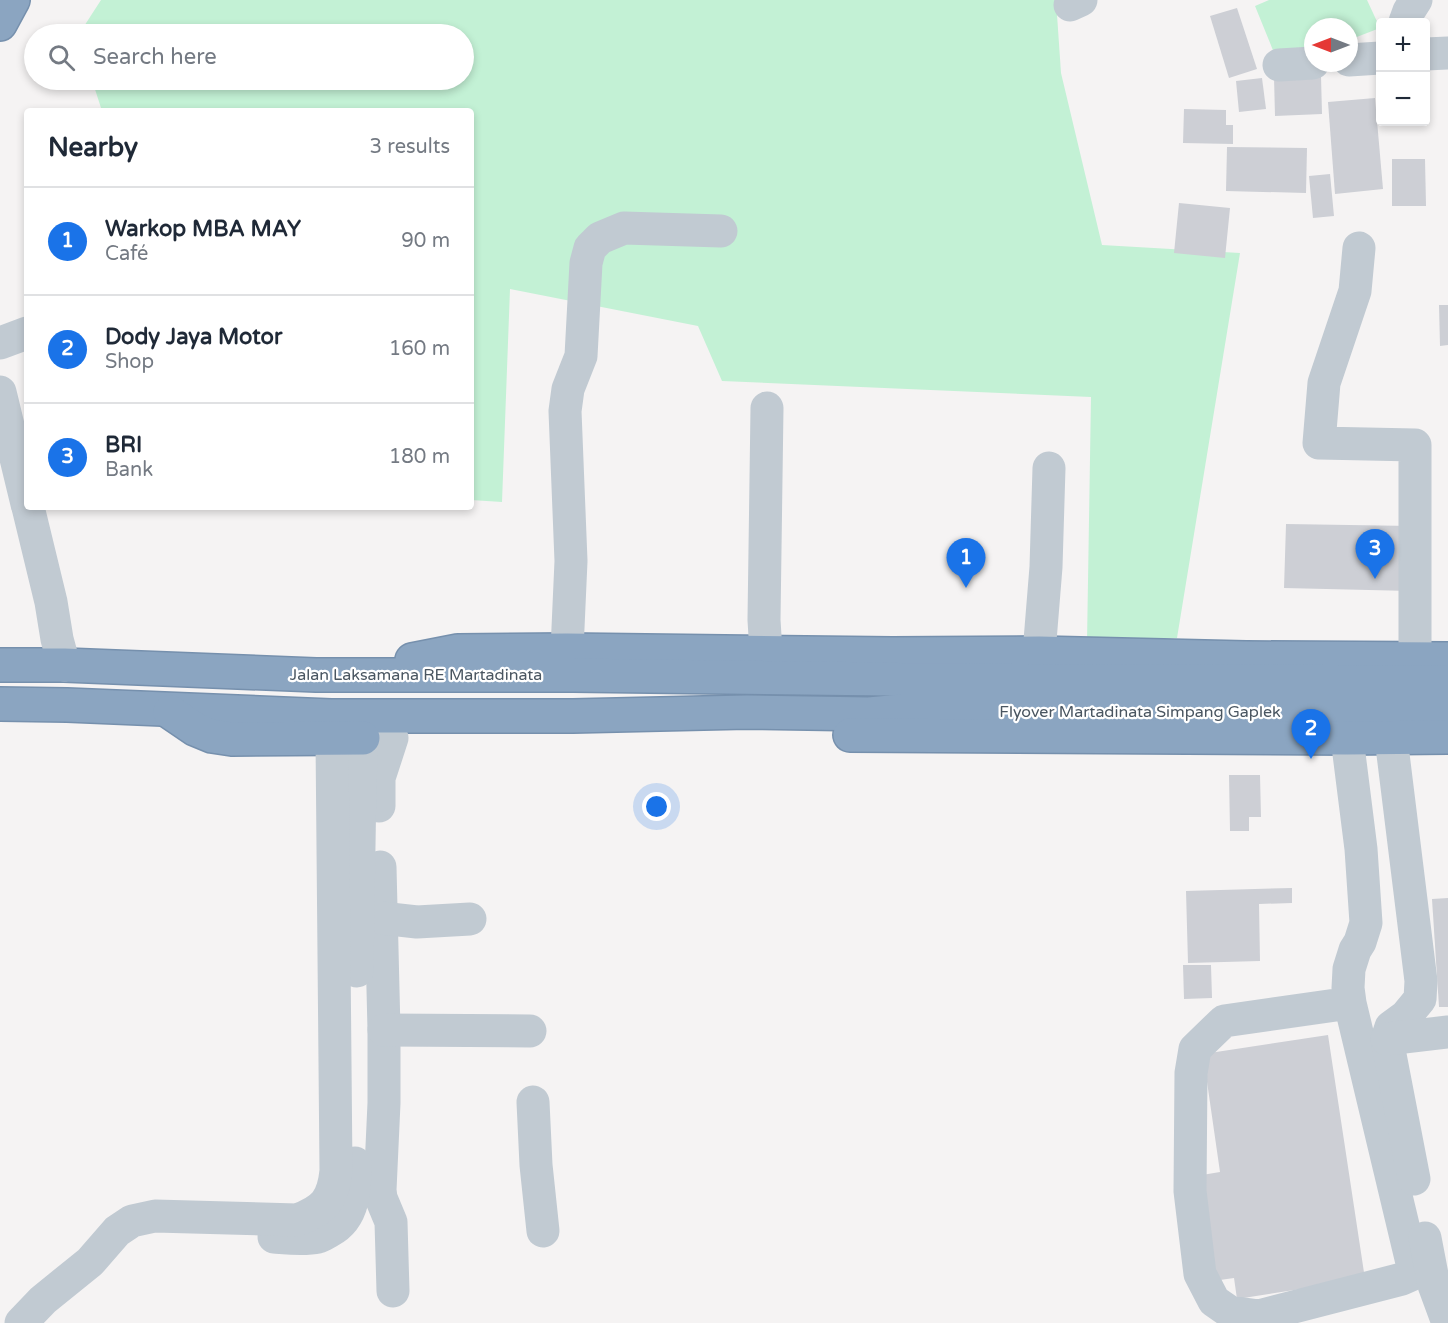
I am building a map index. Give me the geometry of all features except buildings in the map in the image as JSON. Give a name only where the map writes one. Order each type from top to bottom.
[{"type":"highway","points":[[0,24],[13,0]]},
{"type":"highway","points":[[355,674],[458,651],[1039,653],[1246,658],[1448,659]]},
{"type":"highway","name":"Jalan Laksamana RE Martadinata","points":[[0,665],[64,664],[316,675],[832,678]]},
{"type":"highway","name":"Flyover Martadinata Simpang Gaplek","points":[[832,678],[1448,682]]},
{"type":"highway","points":[[0,704],[166,709],[195,729],[212,736],[232,739],[873,734],[1448,737]]},
{"type":"highway","name":"Flyover Martadinata Simpang Gaplek","points":[[166,709],[384,717],[747,712],[869,714],[902,711],[1448,711]]},
{"type":"street","points":[[1406,18],[1416,0]]},
{"type":"street","points":[[1430,54],[1448,53]]},
{"type":"street","points":[[1358,59],[1376,58]]},
{"type":"street","points":[[1279,65],[1304,64]]},
{"type":"street","points":[[567,650],[572,561],[565,411],[568,389],[581,356],[586,263],[590,248],[600,238],[624,228],[721,231]]},
{"type":"street","points":[[1359,248],[1355,291],[1324,383],[1320,443],[1415,445],[1415,659]]},
{"type":"street","points":[[0,343],[24,334]]},
{"type":"street","points":[[0,392],[24,492]]},
{"type":"street","points":[[766,652],[764,620],[767,408]]},
{"type":"street","points":[[1039,653],[1046,567],[1049,468]]},
{"type":"street","points":[[28,510],[64,664]]},
{"type":"street","points":[[362,738],[379,778],[384,1030],[384,1103],[380,1190],[391,1222],[393,1291]]},
{"type":"street","points":[[21,1323],[43,1300],[90,1262],[140,1237],[158,1233],[319,1237],[338,1228],[349,1213],[355,1189],[362,738]]},
{"type":"street","points":[[1347,738],[1361,849],[1366,922],[1349,969],[1348,988],[1413,1267],[1412,1275],[1259,1316],[1230,1312],[1214,1301],[1200,1274],[1190,1191],[1191,1073],[1195,1049],[1224,1021],[1350,1003]]},
{"type":"street","points":[[1391,738],[1421,981],[1420,999],[1406,1016],[1391,1027],[1387,1039],[1434,1285],[1448,1323]]},
{"type":"street","points":[[381,918],[417,922],[470,919]]},
{"type":"street","points":[[384,1030],[530,1031]]},
{"type":"street","points":[[1387,1039],[1448,1032]]},
{"type":"street","points":[[533,1102],[536,1165],[543,1231]]},
{"type":"green space","points":[[101,0],[1056,0],[1061,73],[1102,245],[1240,253],[1177,638],[1087,643],[1091,397],[722,381],[698,326],[510,289],[502,502],[474,500],[474,108],[101,108],[95,90],[474,90],[474,24],[85,24]]},
{"type":"green space","points":[[1269,0],[1367,0],[1376,19],[1376,30],[1358,37],[1358,18],[1304,18],[1304,56],[1279,65],[1255,6]]},
{"type":"place","name":"BRI","points":[[1375,579]]},
{"type":"place","name":"Warkop MBA MAY","points":[[966,588]]},
{"type":"place","name":"Dody Jaya Motor","points":[[1311,759]]}]
